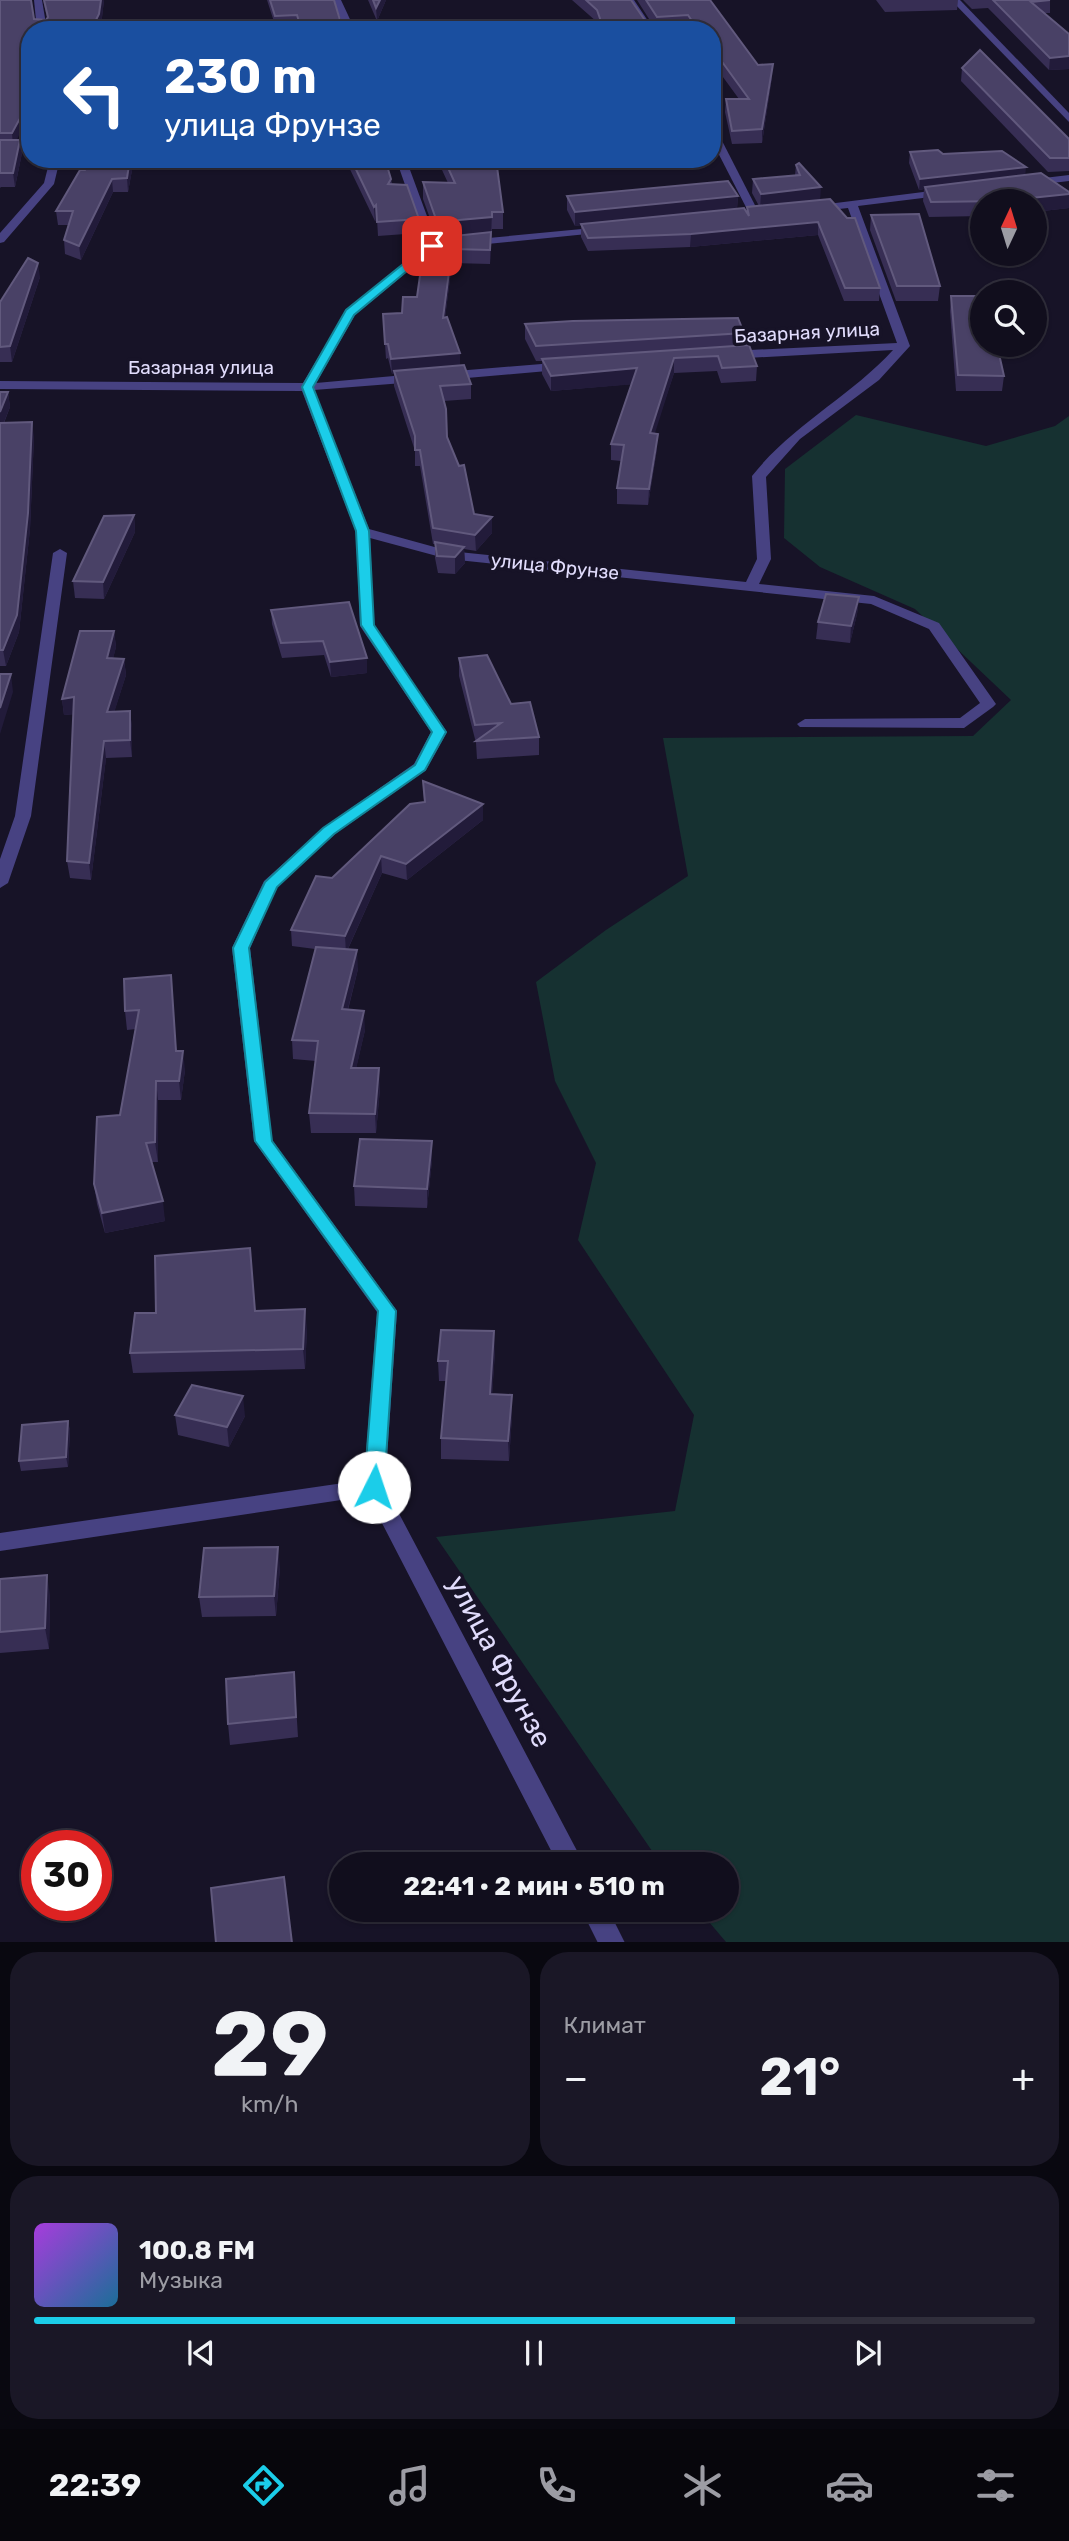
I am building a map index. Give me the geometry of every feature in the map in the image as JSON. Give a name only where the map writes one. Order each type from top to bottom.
[{"type":"street","points":[[38,0],[41,21]]},
{"type":"street","points":[[337,0],[346,21]]},
{"type":"street","points":[[629,0],[644,21]]},
{"type":"street","points":[[955,0],[1069,119]]},
{"type":"street","points":[[721,149],[755,215]]},
{"type":"street","points":[[0,240],[49,184],[53,168]]},
{"type":"street","points":[[0,1542],[374,1487],[387,1311],[263,1141],[241,948],[270,885],[329,831],[420,767],[439,732],[367,625],[363,531],[307,387],[350,313],[438,246],[405,168]]},
{"type":"street","points":[[1015,184],[1069,178]]},
{"type":"street","points":[[797,210],[960,191]]},
{"type":"street","points":[[751,586],[764,559],[759,476],[795,436],[874,377],[904,346],[852,204]]},
{"type":"street","points":[[742,217],[769,214]]},
{"type":"street","points":[[459,244],[620,228]]},
{"type":"street","name":"Базарная улица","points":[[712,356],[904,346]]},
{"type":"street","name":"Базарная улица","points":[[0,385],[307,387],[576,365]]},
{"type":"street","name":"улица Фрунзе","points":[[363,531],[448,555],[874,600],[934,625],[988,704],[964,723],[804,724]]},
{"type":"street","points":[[0,883],[23,816],[61,553]]},
{"type":"street","name":"улица Фрунзе","points":[[374,1487],[565,1852]]},
{"type":"street","points":[[601,1922],[612,1942]]},
{"type":"green space","points":[[856,415],[986,446],[1055,426],[1069,416],[1069,1942],[726,1942],[709,1922],[739,1922],[739,1852],[653,1852],[436,1537],[675,1511],[694,1415],[578,1240],[596,1163],[555,1081],[536,982],[606,930],[688,876],[663,738],[973,736],[1011,700],[915,609],[820,567],[784,538],[785,469]]},
{"type":"building","points":[[0,0],[31,0],[34,19],[46,20],[48,17],[44,0],[101,0],[96,21],[21,21],[21,116],[12,133],[0,133]]},
{"type":"building","points":[[270,0],[334,0],[340,21],[299,21],[297,15],[275,16]]},
{"type":"building","points":[[586,0],[631,0],[644,21],[601,21],[597,10]]},
{"type":"building","points":[[646,0],[710,0],[758,65],[773,64],[762,129],[732,131],[726,99],[749,99],[721,60],[721,21],[692,21],[688,15],[657,17]]},
{"type":"building","points":[[993,0],[1050,0],[1031,2],[1069,34],[1069,56],[1050,58]]},
{"type":"building","points":[[980,50],[1069,139],[1069,158],[1050,158],[962,68]]},
{"type":"building","points":[[0,140],[20,140],[13,173],[0,173]]},
{"type":"building","points":[[938,150],[943,154],[1002,151],[1026,167],[920,179],[910,152]]},
{"type":"building","points":[[799,163],[821,187],[761,194],[753,179],[800,175],[796,165]]},
{"type":"building","points":[[129,168],[127,178],[112,179],[79,246],[64,240],[73,211],[56,211],[80,170]]},
{"type":"building","points":[[355,168],[388,168],[391,179],[388,184],[407,185],[419,219],[377,222],[376,205],[374,207]]},
{"type":"building","points":[[448,168],[497,168],[503,212],[492,212],[492,217],[437,222],[423,182],[455,183]]},
{"type":"building","points":[[1041,173],[1069,194],[1047,196],[1047,189],[970,189],[970,201],[931,202],[925,187]]},
{"type":"building","points":[[728,181],[738,196],[575,212],[567,196]]},
{"type":"building","points":[[830,199],[847,218],[855,218],[880,288],[845,288],[818,222],[691,234],[588,238],[581,224],[744,208],[749,216],[747,207]]},
{"type":"building","points":[[919,214],[940,286],[897,286],[871,215]]},
{"type":"building","points":[[491,232],[490,250],[452,249],[443,318],[447,317],[460,353],[391,359],[388,344],[385,344],[383,314],[402,313],[403,297],[417,297],[424,247],[436,238]]},
{"type":"building","points":[[28,258],[38,263],[10,346],[0,347],[0,302]]},
{"type":"building","points":[[951,296],[970,296],[970,357],[1000,357],[1004,376],[958,375]]},
{"type":"building","points":[[738,318],[744,333],[536,346],[525,324],[573,321]]},
{"type":"building","points":[[749,345],[757,366],[722,368],[718,356],[674,358],[650,433],[658,434],[649,489],[617,488],[624,445],[611,444],[637,368],[551,376],[542,359]]},
{"type":"building","points":[[464,365],[471,384],[440,386],[446,409],[447,437],[459,466],[464,465],[474,514],[492,517],[475,535],[433,528],[420,450],[415,450],[415,436],[394,371]]},
{"type":"building","points":[[0,392],[8,392],[0,412]]},
{"type":"building","points":[[32,422],[28,513],[17,615],[3,650],[0,650],[0,423]]},
{"type":"building","points":[[134,515],[103,582],[73,581],[104,516]]},
{"type":"building","points":[[435,542],[464,547],[455,557],[437,556]]},
{"type":"building","points":[[826,594],[859,597],[851,626],[818,622]]},
{"type":"building","points":[[349,602],[367,658],[330,662],[323,641],[281,643],[271,610]]},
{"type":"building","points":[[80,631],[114,631],[107,658],[124,659],[107,712],[130,711],[130,740],[104,741],[89,863],[67,861],[74,697],[62,699]]},
{"type":"building","points":[[487,655],[511,704],[530,702],[539,737],[476,741],[501,723],[475,725],[459,658]]},
{"type":"building","points":[[0,674],[11,674],[0,708]]},
{"type":"building","points":[[423,781],[483,804],[406,864],[381,856],[345,936],[291,930],[316,876],[332,878],[410,804],[425,802]]},
{"type":"building","points":[[316,947],[357,950],[342,1009],[364,1011],[351,1068],[379,1068],[375,1114],[309,1113],[318,1041],[292,1040]]},
{"type":"building","points":[[171,975],[176,1051],[183,1051],[179,1081],[156,1081],[155,1142],[146,1143],[163,1201],[102,1213],[94,1184],[97,1117],[120,1115],[139,1010],[125,1011],[124,979]]},
{"type":"building","points":[[360,1139],[432,1141],[427,1189],[354,1186]]},
{"type":"building","points":[[250,1248],[255,1311],[305,1309],[303,1349],[130,1353],[135,1313],[156,1313],[155,1256]]},
{"type":"building","points":[[441,1330],[494,1331],[490,1394],[512,1395],[508,1441],[441,1438],[448,1361],[438,1361]]},
{"type":"building","points":[[192,1385],[243,1396],[227,1427],[175,1415]]},
{"type":"building","points":[[68,1421],[66,1457],[19,1461],[22,1425]]},
{"type":"building","points":[[278,1547],[274,1596],[199,1597],[204,1548]]},
{"type":"building","points":[[47,1575],[45,1628],[0,1632],[0,1579]]},
{"type":"building","points":[[294,1672],[296,1717],[228,1724],[226,1679]]},
{"type":"building","points":[[284,1877],[292,1942],[216,1942],[211,1888]]},
{"type":"route","points":[[374,1487],[387,1311],[263,1141],[241,948],[270,885],[329,831],[420,767],[439,732],[367,625],[363,531],[307,387],[350,313],[432,246]]}]
